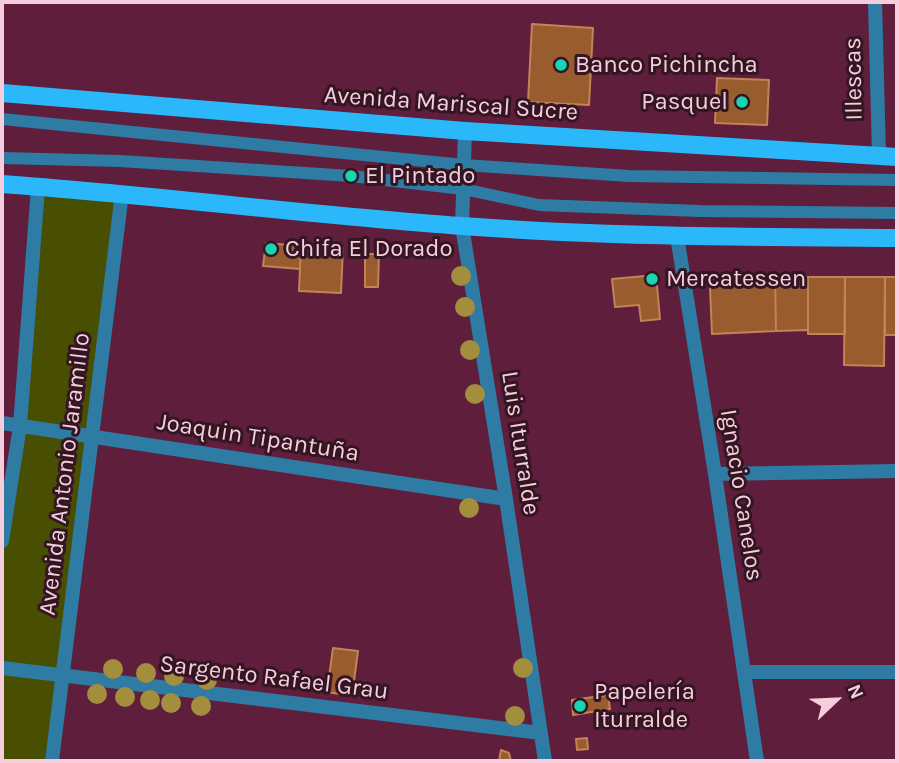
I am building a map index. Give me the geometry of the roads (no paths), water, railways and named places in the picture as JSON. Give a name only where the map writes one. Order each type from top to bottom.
[{"type":"main road","name":"Avenida Mariscal Sucre","points":[[2,93],[465,131],[888,156]]},
{"type":"main road","points":[[2,184],[462,226],[677,236],[897,238]]},
{"type":"street","name":"Illescas","points":[[875,2],[888,156]]},
{"type":"street","name":"Luis Iturralde","points":[[465,131],[462,226],[545,761]]},
{"type":"street","name":"Avenida Antonio Jaramillo","points":[[2,541],[20,426],[38,187]]},
{"type":"street","name":"Avenida Antonio Jaramillo","points":[[52,761],[122,193]]},
{"type":"street","name":"Ignacio Canelos","points":[[677,236],[757,761]]},
{"type":"street","name":"Joaquin Tipantuña","points":[[2,423],[506,499]]},
{"type":"street","points":[[715,474],[897,471]]},
{"type":"street","name":"Sargento Rafael Grau","points":[[2,667],[541,733]]},
{"type":"street","points":[[744,672],[897,672]]},
{"type":"lane","points":[[2,119],[464,165],[629,176],[897,180]]},
{"type":"lane","points":[[2,158],[120,161],[351,176],[463,189],[539,205],[699,211],[897,213]]},
{"type":"place","name":"Banco Pichincha","points":[[561,65]]},
{"type":"place","name":"Pasquel","points":[[742,102]]},
{"type":"place","name":"El Pintado","points":[[351,176]]},
{"type":"place","name":"Chifa El Dorado","points":[[271,249]]},
{"type":"place","name":"Mercatessen","points":[[652,279]]},
{"type":"place","name":"Papelería Iturralde","points":[[580,706]]}]
